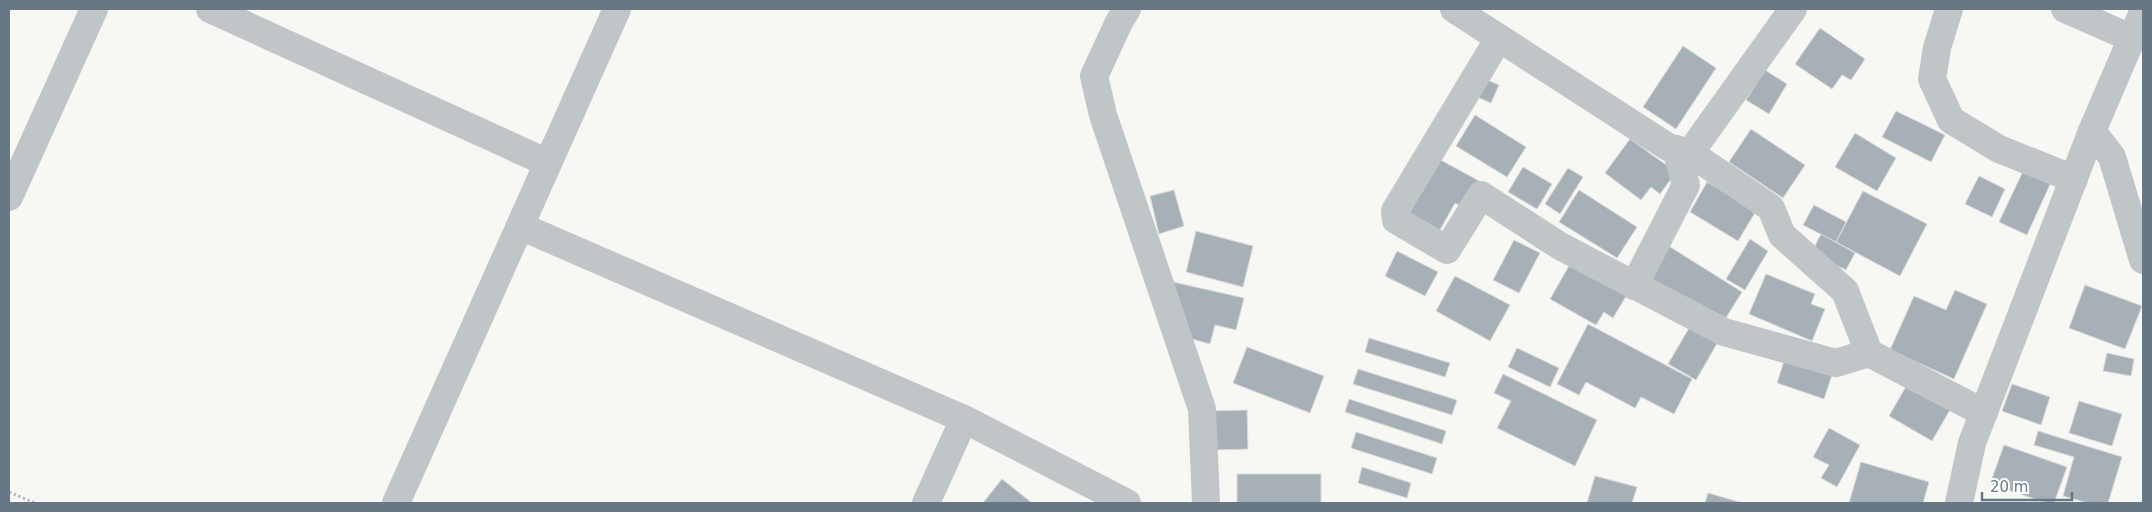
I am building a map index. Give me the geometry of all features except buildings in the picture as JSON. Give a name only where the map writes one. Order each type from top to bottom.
[{"type":"street","points":[[9,197],[94,9]]},
{"type":"street","points":[[210,9],[548,163]]},
{"type":"street","points":[[396,503],[617,9]]},
{"type":"street","points":[[1127,9],[1118,22],[1094,76],[1102,115],[1202,409],[1206,503]]},
{"type":"street","points":[[1454,9],[1668,147],[1683,151],[1771,208],[1782,234],[1845,292],[1869,353],[1984,413]]},
{"type":"street","points":[[1634,286],[1686,184],[1683,151],[1793,9]]},
{"type":"street","points":[[1949,9],[1937,48],[1932,79],[1950,120],[1998,149],[2074,179]]},
{"type":"street","points":[[2065,9],[2131,38]]},
{"type":"street","points":[[1959,503],[1972,443],[2092,131],[2143,12]]},
{"type":"street","points":[[1499,38],[1395,211],[1396,220],[1447,250],[1481,195],[1560,246],[1724,332],[1836,363],[1869,353]]},
{"type":"street","points":[[2092,131],[2112,157],[2143,260]]},
{"type":"street","points":[[520,226],[964,419],[1127,503]]},
{"type":"street","points":[[926,503],[964,419]]},
{"type":"path","points":[[9,492],[35,503]]}]
